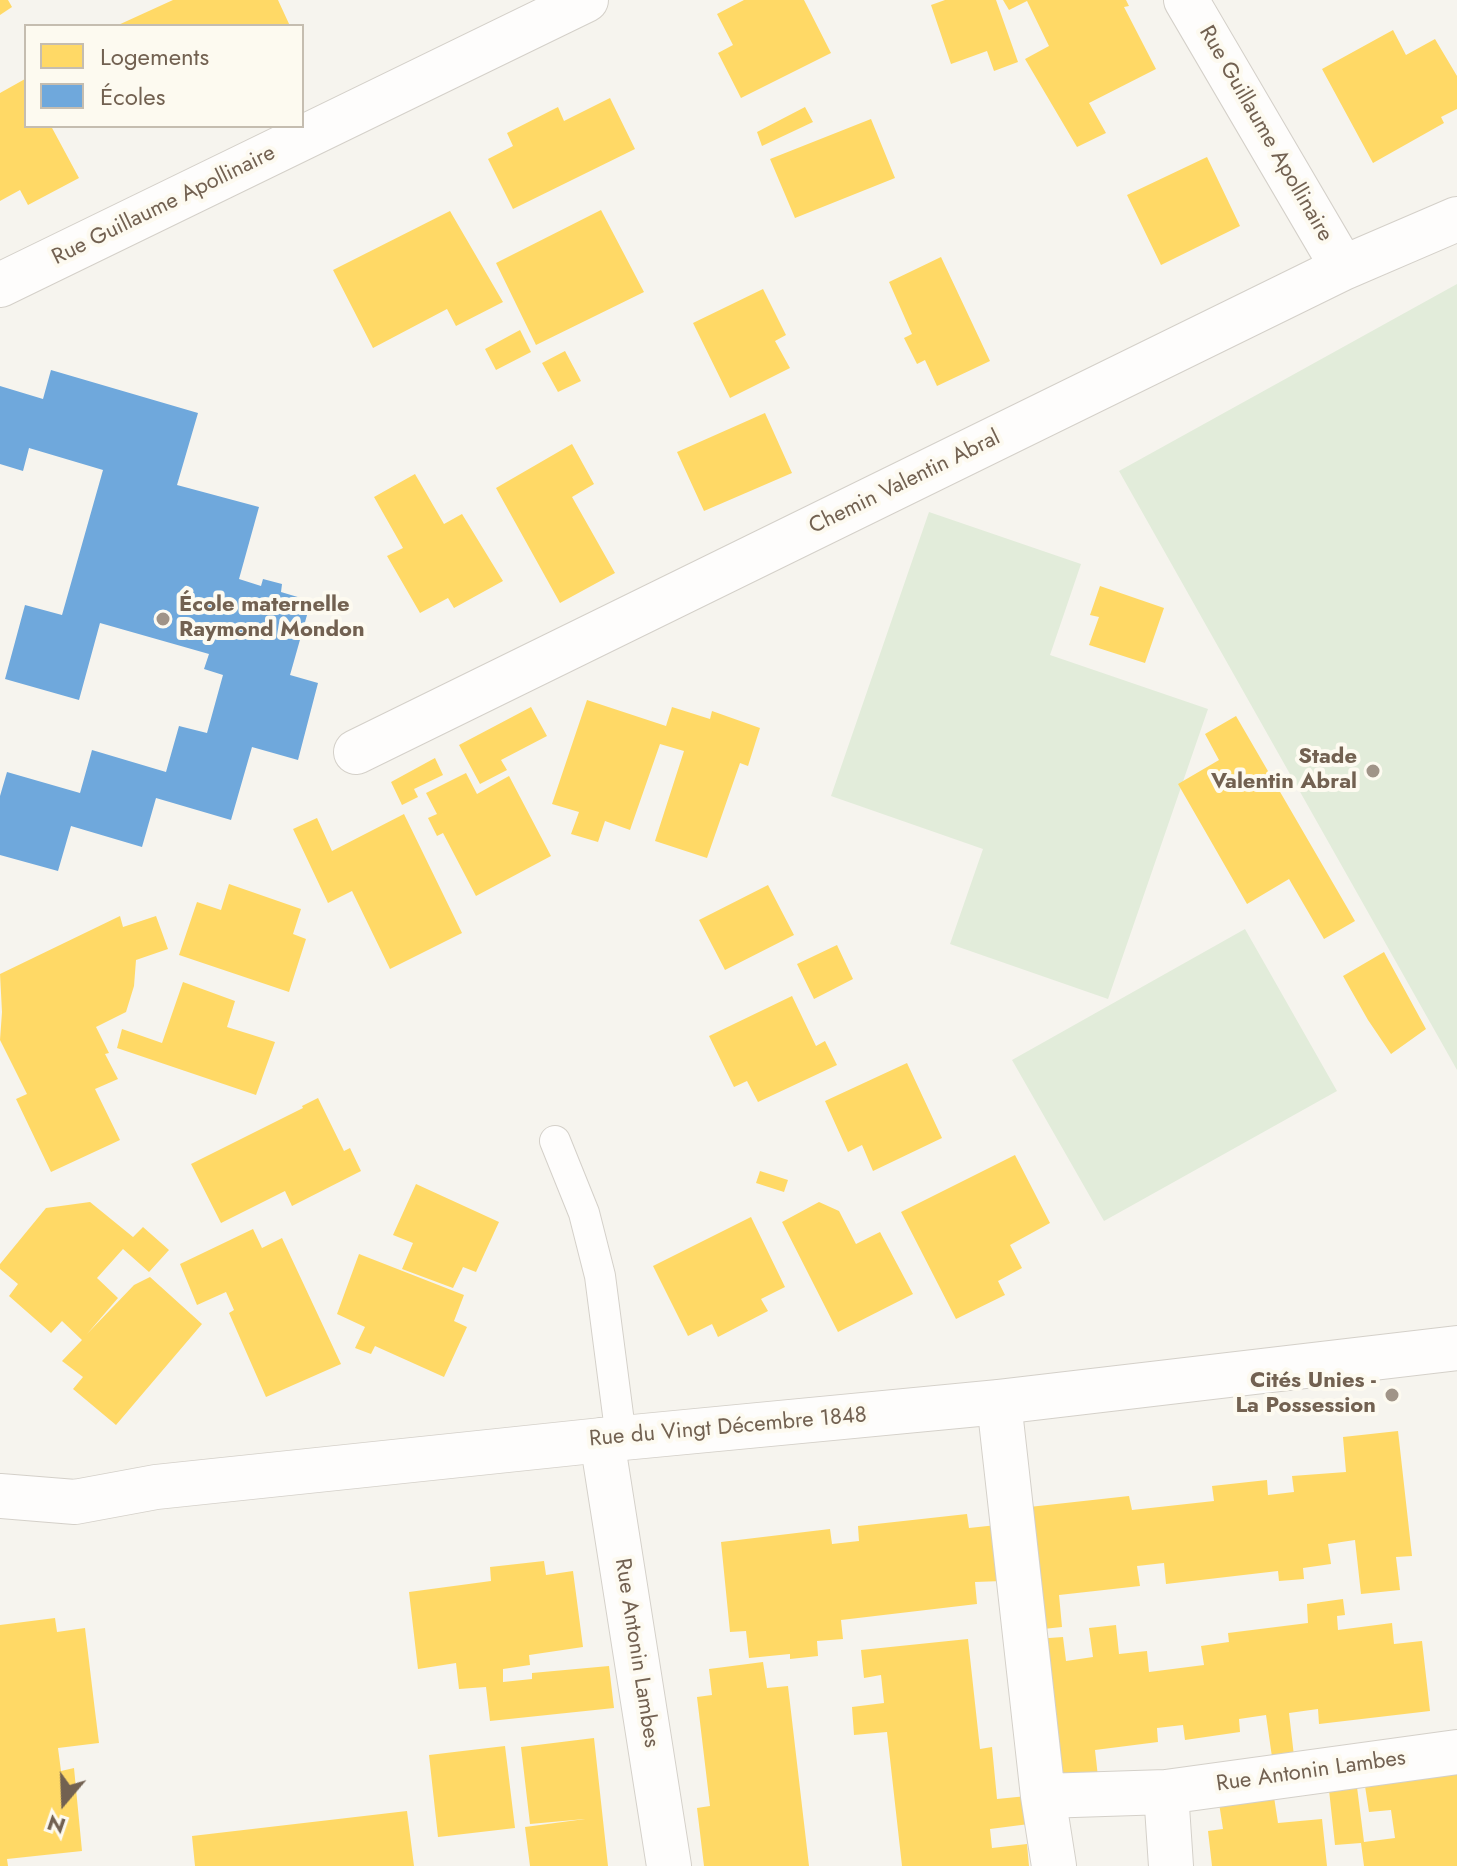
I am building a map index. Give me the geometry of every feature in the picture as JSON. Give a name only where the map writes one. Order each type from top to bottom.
[{"type":"street","name":"Rue Guillaume Apollinaire","points":[[0,285],[586,0]]},
{"type":"street","name":"Rue Guillaume Apollinaire","points":[[1186,0],[1343,268]]},
{"type":"street","name":"Chemin Valentin Abral","points":[[356,752],[1343,268],[1457,219]]},
{"type":"street","name":"Rue du Vingt Décembre 1848","points":[[0,1496],[75,1502],[156,1487],[999,1402],[1457,1348]]},
{"type":"street","points":[[999,1402],[1043,1796],[1054,1866]]},
{"type":"street","name":"Rue Antonin Lambes","points":[[612,1439],[669,1866]]},
{"type":"street","name":"Rue Antonin Lambes","points":[[1043,1796],[1166,1792],[1457,1752]]},
{"type":"street","points":[[1166,1792],[1171,1866]]},
{"type":"lane","points":[[555,1141],[584,1213],[600,1276],[612,1439]]},
{"type":"green space","name":"Stade Valentin Abral","points":[[1457,284],[1457,1070],[1119,471]]},
{"type":"green space","points":[[929,512],[1081,564],[1050,655],[1208,709],[1108,999],[950,944],[983,849],[831,796]]},
{"type":"green space","points":[[1245,929],[1337,1091],[1104,1221],[1012,1060]]},
{"type":"building: Logements","points":[[0,0],[8,0],[12,7],[0,15]]},
{"type":"building: Logements","points":[[173,0],[278,0],[289,24],[120,24]]},
{"type":"building: Logements","points":[[744,0],[804,0],[831,53],[741,98],[718,53],[733,45],[717,14]]},
{"type":"building: Logements","points":[[945,0],[996,0],[1018,62],[994,71],[987,51],[951,64],[931,5]]},
{"type":"building: Logements","points":[[1003,0],[1126,0],[1129,6],[1124,7],[1156,69],[1089,103],[1106,133],[1077,147],[1025,59],[1049,46],[1027,1],[1009,10]]},
{"type":"building: Logements","points":[[1393,30],[1406,55],[1435,39],[1457,76],[1457,109],[1441,117],[1444,123],[1373,163],[1322,69]]},
{"type":"building: Logements","points":[[24,80],[24,128],[52,128],[79,178],[28,205],[20,190],[0,201],[0,93]]},
{"type":"building: Logements","points":[[610,98],[635,149],[513,209],[488,159],[513,146],[507,133],[558,107],[564,121]]},
{"type":"building: Logements","points":[[805,107],[813,122],[762,146],[757,132]]},
{"type":"building: Logements","points":[[871,119],[895,178],[795,218],[770,159]]},
{"type":"building: Logements","points":[[1207,157],[1240,226],[1161,265],[1127,195]]},
{"type":"building: Logements","points":[[601,210],[644,292],[536,345],[496,263]]},
{"type":"building: Logements","points":[[450,211],[503,302],[456,326],[447,309],[373,348],[333,270]]},
{"type":"building: Logements","points":[[941,257],[990,361],[937,386],[925,360],[917,364],[904,338],[912,334],[889,282]]},
{"type":"building: Logements","points":[[763,289],[786,335],[775,341],[790,368],[730,398],[693,323]]},
{"type":"building: Logements","points":[[520,330],[531,352],[496,370],[485,349]]},
{"type":"building: Logements","points":[[565,351],[581,381],[558,392],[542,363]]},
{"type":"building: Logements","points":[[765,413],[792,473],[704,511],[677,452]]},
{"type":"building: Logements","points":[[572,444],[594,484],[572,497],[615,573],[560,603],[496,488]]},
{"type":"building: Logements","points":[[415,474],[444,524],[462,514],[503,581],[454,608],[448,598],[420,613],[387,556],[403,548],[374,497]]},
{"type":"building: Logements","points":[[1100,586],[1164,608],[1145,663],[1089,645],[1099,617],[1090,615]]},
{"type":"building: Logements","points":[[587,700],[666,726],[672,707],[710,719],[712,711],[760,728],[748,766],[740,763],[707,858],[655,841],[684,751],[660,744],[630,830],[605,821],[598,842],[571,834],[579,812],[552,804]]},
{"type":"building: Logements","points":[[531,707],[547,736],[501,760],[507,770],[480,784],[459,745]]},
{"type":"building: Logements","points":[[1236,716],[1355,921],[1324,939],[1289,879],[1247,904],[1178,784],[1219,760],[1205,734]]},
{"type":"building: Logements","points":[[435,758],[443,775],[414,789],[418,797],[402,805],[391,782]]},
{"type":"building: Logements","points":[[466,773],[477,794],[509,776],[551,856],[476,896],[443,833],[437,836],[428,818],[437,814],[426,793]]},
{"type":"building: Logements","points":[[404,814],[462,933],[390,969],[352,891],[328,903],[293,829],[317,818],[332,851]]},
{"type":"building: Logements","points":[[229,884],[301,909],[293,934],[306,939],[289,992],[179,955],[197,902],[221,910]]},
{"type":"building: Logements","points":[[768,885],[794,935],[725,970],[699,920]]},
{"type":"building: Logements","points":[[120,916],[123,927],[156,916],[168,949],[136,960],[134,986],[126,1012],[96,1027],[118,1079],[95,1089],[120,1140],[51,1172],[16,1099],[27,1094],[0,1040],[0,974]]},
{"type":"building: Logements","points":[[837,945],[853,979],[814,999],[797,964]]},
{"type":"building: Logements","points":[[1384,952],[1426,1029],[1391,1054],[1343,976]]},
{"type":"building: Logements","points":[[183,982],[235,1001],[227,1027],[275,1042],[256,1095],[117,1048],[122,1029],[162,1043]]},
{"type":"building: Logements","points":[[792,996],[816,1046],[825,1041],[837,1065],[758,1102],[747,1081],[734,1087],[709,1036]]},
{"type":"building: Logements","points":[[907,1063],[942,1138],[873,1171],[862,1145],[848,1152],[825,1101]]},
{"type":"building: Logements","points":[[318,1098],[344,1151],[350,1148],[361,1171],[292,1206],[285,1191],[221,1223],[191,1164]]},
{"type":"building: Logements","points":[[1015,1155],[1050,1223],[1010,1245],[1022,1268],[998,1281],[1005,1295],[956,1319],[901,1212]]},
{"type":"building: Logements","points":[[760,1171],[788,1180],[784,1192],[756,1183]]},
{"type":"building: Logements","points":[[416,1184],[499,1222],[476,1272],[463,1267],[453,1288],[402,1269],[413,1243],[393,1235]]},
{"type":"building: Logements","points":[[90,1202],[133,1237],[143,1227],[169,1250],[149,1272],[123,1249],[97,1278],[118,1298],[87,1334],[134,1285],[150,1277],[202,1324],[116,1425],[73,1389],[83,1377],[62,1361],[82,1340],[62,1321],[51,1333],[9,1296],[18,1284],[0,1269],[0,1264],[46,1208]]},
{"type":"building: Logements","points":[[819,1202],[839,1211],[856,1244],[880,1232],[913,1294],[838,1332],[782,1222]]},
{"type":"building: Logements","points":[[751,1217],[785,1287],[761,1299],[768,1311],[718,1337],[712,1324],[688,1336],[653,1266]]},
{"type":"building: Logements","points":[[253,1229],[262,1248],[282,1238],[341,1364],[266,1397],[229,1313],[234,1310],[226,1292],[197,1305],[180,1264]]},
{"type":"building: Logements","points":[[359,1254],[464,1295],[454,1321],[467,1327],[444,1377],[375,1346],[371,1354],[355,1348],[365,1327],[337,1314]]},
{"type":"building: Logements","points":[[1398,1431],[1412,1556],[1396,1557],[1400,1590],[1361,1594],[1355,1540],[1328,1544],[1331,1564],[1303,1568],[1304,1579],[1279,1581],[1278,1571],[1166,1584],[1164,1563],[1137,1566],[1140,1586],[1059,1595],[1062,1627],[1034,1630],[1020,1508],[1129,1496],[1132,1510],[1214,1501],[1212,1486],[1267,1480],[1268,1495],[1294,1492],[1292,1476],[1346,1472],[1343,1437]]},
{"type":"building: Logements","points":[[967,1514],[969,1528],[997,1525],[1002,1581],[975,1582],[977,1604],[841,1620],[843,1639],[817,1641],[818,1656],[790,1659],[790,1654],[749,1658],[746,1631],[730,1632],[721,1542],[830,1529],[832,1544],[859,1541],[858,1526]]},
{"type":"building: Logements","points":[[544,1561],[546,1575],[573,1571],[583,1647],[529,1655],[530,1665],[503,1669],[503,1682],[532,1679],[532,1673],[609,1666],[614,1708],[490,1721],[486,1687],[459,1689],[456,1663],[418,1669],[409,1592],[491,1581],[490,1567]]},
{"type":"building: Logements","points":[[1343,1599],[1345,1615],[1337,1616],[1338,1630],[1392,1623],[1394,1644],[1422,1641],[1430,1711],[1319,1724],[1318,1709],[1289,1713],[1294,1756],[1272,1757],[1266,1715],[1239,1719],[1240,1732],[1185,1740],[1183,1725],[1157,1728],[1158,1742],[1095,1750],[1099,1786],[1063,1788],[1035,1639],[1063,1637],[1066,1661],[1093,1657],[1089,1628],[1116,1625],[1119,1654],[1147,1651],[1149,1672],[1204,1665],[1201,1646],[1229,1642],[1228,1633],[1308,1623],[1307,1604]]},
{"type":"building: Logements","points":[[55,1618],[57,1632],[85,1628],[99,1743],[58,1748],[61,1771],[74,1768],[82,1851],[7,1859],[8,1866],[0,1866],[0,1625]]},
{"type":"building: Logements","points":[[968,1639],[980,1749],[992,1747],[997,1799],[1027,1796],[1029,1824],[990,1829],[992,1848],[1027,1844],[1029,1866],[902,1866],[887,1732],[854,1735],[852,1707],[884,1703],[881,1675],[864,1678],[861,1650]]},
{"type":"building: Logements","points":[[763,1662],[767,1688],[788,1686],[809,1866],[704,1866],[697,1808],[710,1806],[697,1697],[712,1695],[709,1669]]},
{"type":"building: Logements","points":[[594,1738],[608,1866],[530,1866],[525,1827],[585,1819],[530,1824],[521,1747]]},
{"type":"building: Logements","points":[[505,1746],[515,1828],[438,1837],[429,1755]]},
{"type":"building: Logements","points":[[1457,1774],[1457,1866],[1364,1866],[1361,1843],[1335,1845],[1329,1790],[1357,1787],[1364,1842],[1395,1838],[1391,1810],[1369,1812],[1365,1786]]},
{"type":"building: Logements","points":[[1274,1797],[1278,1823],[1322,1819],[1327,1866],[1212,1866],[1208,1831],[1223,1829],[1219,1803]]},
{"type":"building: Logements","points":[[407,1811],[414,1866],[195,1866],[192,1836]]},
{"type":"building: Écoles","name":"École maternelle Raymond Mondon","points":[[51,370],[198,413],[177,485],[259,507],[239,579],[261,586],[263,579],[282,584],[281,592],[311,601],[290,675],[318,683],[298,760],[252,747],[231,820],[156,798],[142,847],[71,826],[58,871],[0,855],[0,796],[7,772],[80,793],[92,750],[166,772],[179,726],[207,733],[223,675],[204,669],[209,654],[100,623],[79,700],[5,679],[25,605],[62,615],[103,470],[29,448],[23,471],[0,464],[0,386],[43,399]]},
{"type":"place","name":"École maternelle Raymond Mondon","points":[[163,619]]},
{"type":"place","name":"Stade Valentin Abral","points":[[1373,771]]},
{"type":"place","name":"Cités Unies - La Possession","points":[[1392,1395]]}]
